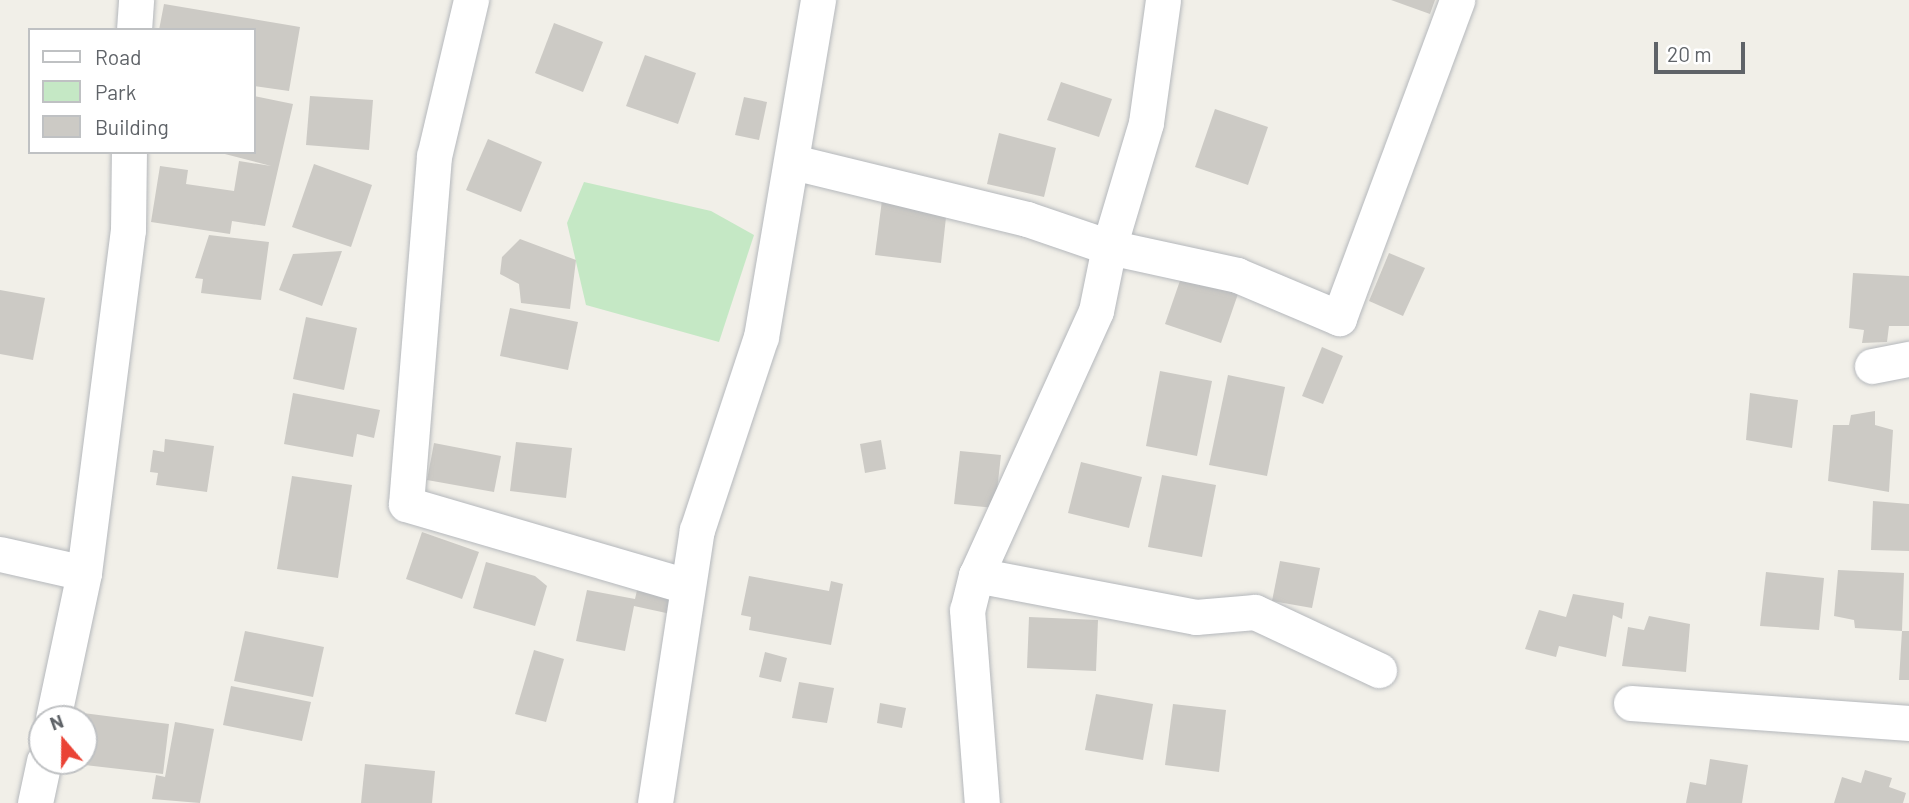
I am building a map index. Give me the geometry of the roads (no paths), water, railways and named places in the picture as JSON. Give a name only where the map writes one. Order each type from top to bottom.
[{"type":"street","points":[[134,28],[136,0]]},
{"type":"street","points":[[471,0],[434,156],[407,504],[687,586]]},
{"type":"street","points":[[655,803],[697,530],[761,337],[793,162],[818,0]]},
{"type":"street","points":[[982,803],[967,610],[976,575],[1096,311],[1109,247],[1146,123],[1163,0]]},
{"type":"street","points":[[793,162],[1027,219],[1109,247],[1237,275],[1339,318],[1457,0]]},
{"type":"street","points":[[56,705],[84,573],[128,230],[129,154]]},
{"type":"street","points":[[1872,366],[1909,359]]},
{"type":"street","points":[[0,554],[84,573]]},
{"type":"street","points":[[976,575],[1196,617],[1255,611],[1380,670]]},
{"type":"street","points":[[1631,703],[1909,723]]},
{"type":"street","points":[[35,803],[41,775]]}]
